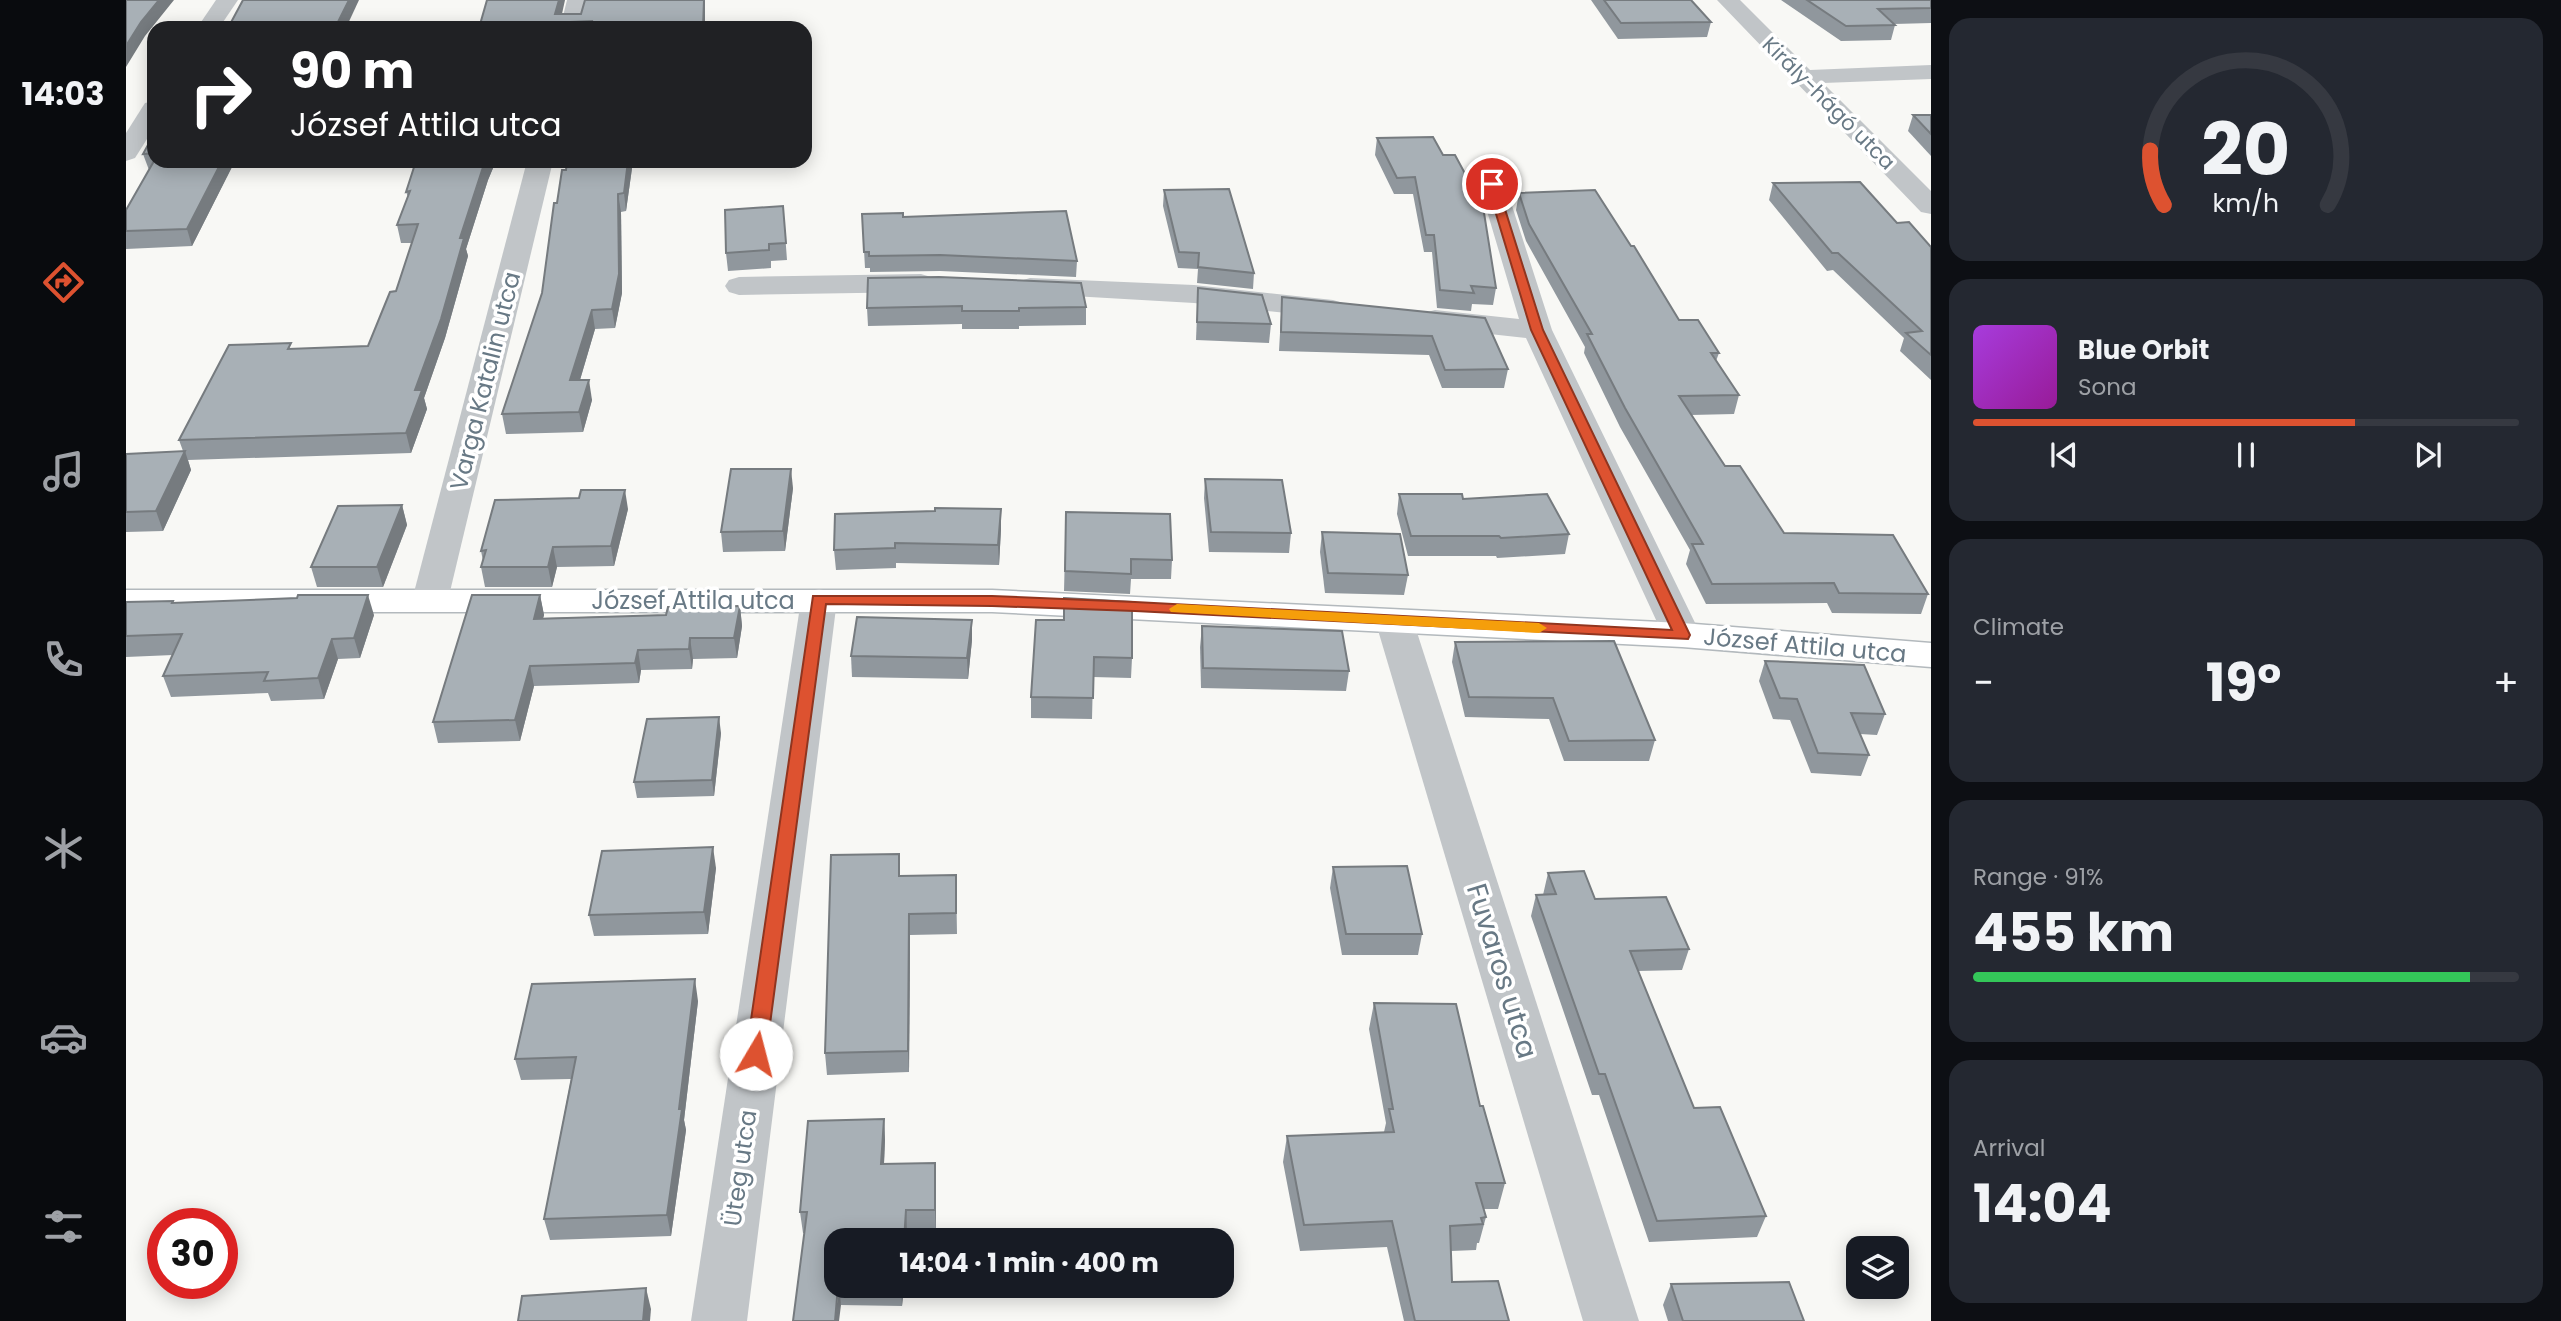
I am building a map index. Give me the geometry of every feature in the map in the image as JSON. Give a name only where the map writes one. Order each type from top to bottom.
[{"type":"street","points":[[213,21],[228,0]]},
{"type":"street","points":[[573,21],[578,0]]},
{"type":"street","name":"Király-hágó utca","points":[[1728,0],[1931,206]]},
{"type":"street","points":[[1802,77],[1931,72]]},
{"type":"street","points":[[126,153],[147,119]]},
{"type":"street","name":"Varga Katalin utca","points":[[430,600],[538,168]]},
{"type":"street","points":[[1492,184],[1537,330],[1682,635]]},
{"type":"street","points":[[738,286],[953,283]]},
{"type":"street","points":[[1007,286],[1194,294],[1359,311]]},
{"type":"street","points":[[1414,317],[1537,330]]},
{"type":"street","name":"Üteg utca","points":[[719,1321],[819,600]]},
{"type":"street","name":"József Attila utca","points":[[126,601],[992,601],[1682,635],[1931,655]]},
{"type":"street","name":"Fuvaros utca","points":[[1394,620],[1611,1321]]},
{"type":"building","points":[[126,0],[159,0],[126,46]]},
{"type":"building","points":[[243,0],[349,0],[338,21],[232,21]]},
{"type":"building","points":[[487,0],[559,0],[555,14],[581,14],[585,0],[704,0],[703,21],[481,21]]},
{"type":"building","points":[[1604,0],[1691,0],[1711,22],[1621,23]]},
{"type":"building","points":[[1807,0],[1931,0],[1931,8],[1878,9],[1895,25],[1846,26]]},
{"type":"building","points":[[1913,115],[1931,115],[1931,134]]},
{"type":"building","points":[[1433,137],[1443,155],[1455,155],[1476,194],[1481,194],[1496,288],[1471,286],[1474,293],[1440,290],[1434,235],[1426,235],[1415,177],[1397,178],[1377,138]]},
{"type":"building","points":[[150,168],[218,168],[187,229],[126,231],[126,210]]},
{"type":"building","points":[[414,168],[483,168],[460,238],[464,238],[441,319],[415,390],[422,390],[406,433],[179,440],[229,345],[291,343],[288,349],[368,346],[390,292],[396,291],[418,224],[397,225],[410,191],[406,192]]},
{"type":"building","points":[[627,168],[624,193],[618,194],[619,274],[612,309],[592,310],[570,380],[589,380],[579,412],[502,414],[542,293],[554,203],[557,203],[562,170]]},
{"type":"building","points":[[1860,182],[1897,223],[1909,222],[1931,247],[1931,355],[1906,333],[1922,331],[1838,253],[1832,253],[1773,183]]},
{"type":"building","points":[[1229,189],[1254,273],[1198,267],[1199,253],[1179,252],[1164,190]]},
{"type":"building","points":[[1595,190],[1631,246],[1634,246],[1679,320],[1698,320],[1719,353],[1711,353],[1739,395],[1679,396],[1725,466],[1740,466],[1784,533],[1893,535],[1928,594],[1839,593],[1834,583],[1712,584],[1692,544],[1703,544],[1625,408],[1587,334],[1592,334],[1529,224],[1519,193]]},
{"type":"building","points":[[783,206],[786,243],[769,244],[769,250],[726,253],[725,210]]},
{"type":"building","points":[[1066,211],[1077,261],[940,255],[869,256],[869,252],[864,252],[862,214],[903,213],[903,217]]},
{"type":"building","points":[[939,277],[1081,283],[1086,307],[1019,308],[1019,311],[962,311],[962,306],[867,308],[868,278]]},
{"type":"building","points":[[1198,288],[1262,295],[1271,324],[1197,322]]},
{"type":"building","points":[[1282,297],[1485,318],[1508,369],[1445,370],[1432,336],[1281,332]]},
{"type":"building","points":[[185,451],[156,511],[126,512],[126,454]]},
{"type":"building","points":[[731,469],[791,469],[783,531],[721,532]]},
{"type":"building","points":[[1205,479],[1282,480],[1291,533],[1211,532]]},
{"type":"building","points":[[581,490],[625,490],[611,546],[553,547],[548,567],[481,567],[486,550],[481,551],[495,500],[579,498]]},
{"type":"building","points":[[1399,494],[1462,494],[1463,499],[1547,494],[1569,534],[1501,538],[1411,536]]},
{"type":"building","points":[[402,505],[377,567],[311,567],[338,506]]},
{"type":"building","points":[[935,508],[1001,509],[998,545],[895,543],[895,548],[834,550],[835,514],[935,511]]},
{"type":"building","points":[[1066,512],[1170,514],[1172,560],[1131,559],[1131,574],[1065,571]]},
{"type":"building","points":[[1322,532],[1400,534],[1408,575],[1328,573]]},
{"type":"building","points":[[298,595],[368,595],[354,638],[332,639],[318,678],[264,681],[268,672],[163,676],[182,634],[126,636],[126,602],[297,598]]},
{"type":"building","points":[[472,595],[540,595],[534,619],[666,615],[668,607],[740,606],[734,638],[690,638],[689,649],[638,650],[635,663],[530,666],[515,720],[433,722]]},
{"type":"building","points":[[1064,598],[1132,602],[1132,658],[1094,657],[1093,698],[1031,697],[1036,620],[1064,620]]},
{"type":"building","points":[[857,617],[972,620],[967,658],[851,656]]},
{"type":"building","points":[[1202,626],[1342,631],[1349,671],[1203,668]]},
{"type":"building","points":[[1614,641],[1655,740],[1569,741],[1553,698],[1469,697],[1455,642]]},
{"type":"building","points":[[1765,661],[1864,665],[1885,714],[1851,713],[1869,755],[1818,753],[1797,699],[1780,698]]},
{"type":"building","points":[[719,717],[712,780],[634,782],[647,719]]},
{"type":"building","points":[[713,847],[704,912],[589,915],[602,851]]},
{"type":"building","points":[[899,854],[899,876],[956,875],[956,913],[909,914],[908,1051],[825,1053],[831,855]]},
{"type":"building","points":[[1407,866],[1422,934],[1346,934],[1333,867]]},
{"type":"building","points":[[1584,871],[1595,899],[1666,897],[1689,949],[1630,951],[1694,1108],[1720,1107],[1766,1216],[1657,1221],[1605,1074],[1599,1074],[1536,895],[1556,894],[1548,873]]},
{"type":"building","points":[[695,979],[679,1109],[682,1109],[667,1215],[544,1219],[576,1057],[515,1059],[532,984]]},
{"type":"building","points":[[1374,1003],[1456,1004],[1480,1106],[1483,1106],[1505,1183],[1476,1183],[1486,1217],[1481,1218],[1483,1224],[1450,1226],[1452,1282],[1498,1281],[1509,1321],[1415,1321],[1392,1221],[1304,1225],[1287,1136],[1394,1132],[1389,1109],[1393,1109]]},
{"type":"building","points":[[884,1119],[881,1164],[935,1163],[935,1210],[906,1210],[905,1228],[824,1228],[824,1298],[837,1298],[835,1321],[793,1321],[807,1212],[800,1212],[808,1121]]},
{"type":"building","points":[[1789,1282],[1804,1321],[1683,1321],[1671,1284]]},
{"type":"building","points":[[646,1288],[643,1321],[518,1321],[522,1296]]},
{"type":"slow traffic","points":[[1177,609],[1539,628]]},
{"type":"route","points":[[756,1054],[819,600],[992,601],[1135,606],[1682,635],[1537,330],[1492,184]]}]
